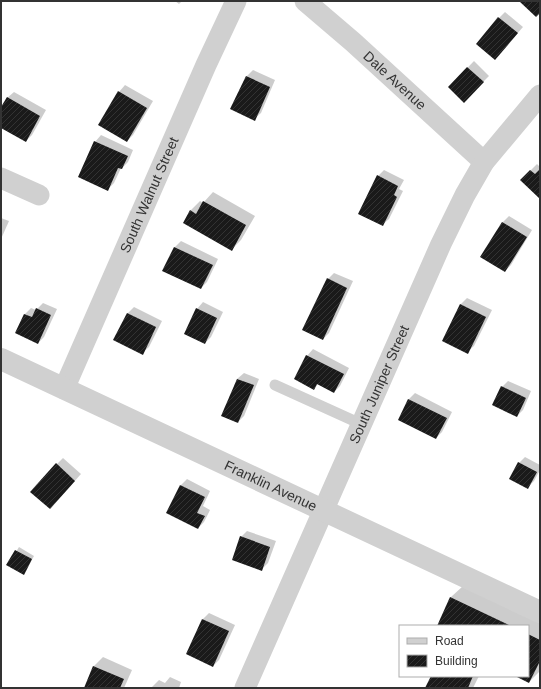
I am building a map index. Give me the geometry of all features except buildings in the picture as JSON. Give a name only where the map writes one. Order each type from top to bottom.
[{"type":"street","name":"South Walnut Street","points":[[64,389],[206,65],[236,1]]},
{"type":"street","name":"Dale Avenue","points":[[305,1],[354,42],[484,162]]},
{"type":"street","name":"South Juniper Street","points":[[245,688],[441,244],[465,195],[484,162],[540,95]]},
{"type":"street","points":[[1,178],[40,195]]},
{"type":"street","name":"Franklin Avenue","points":[[1,359],[540,612]]},
{"type":"lane","points":[[275,385],[361,424]]}]
